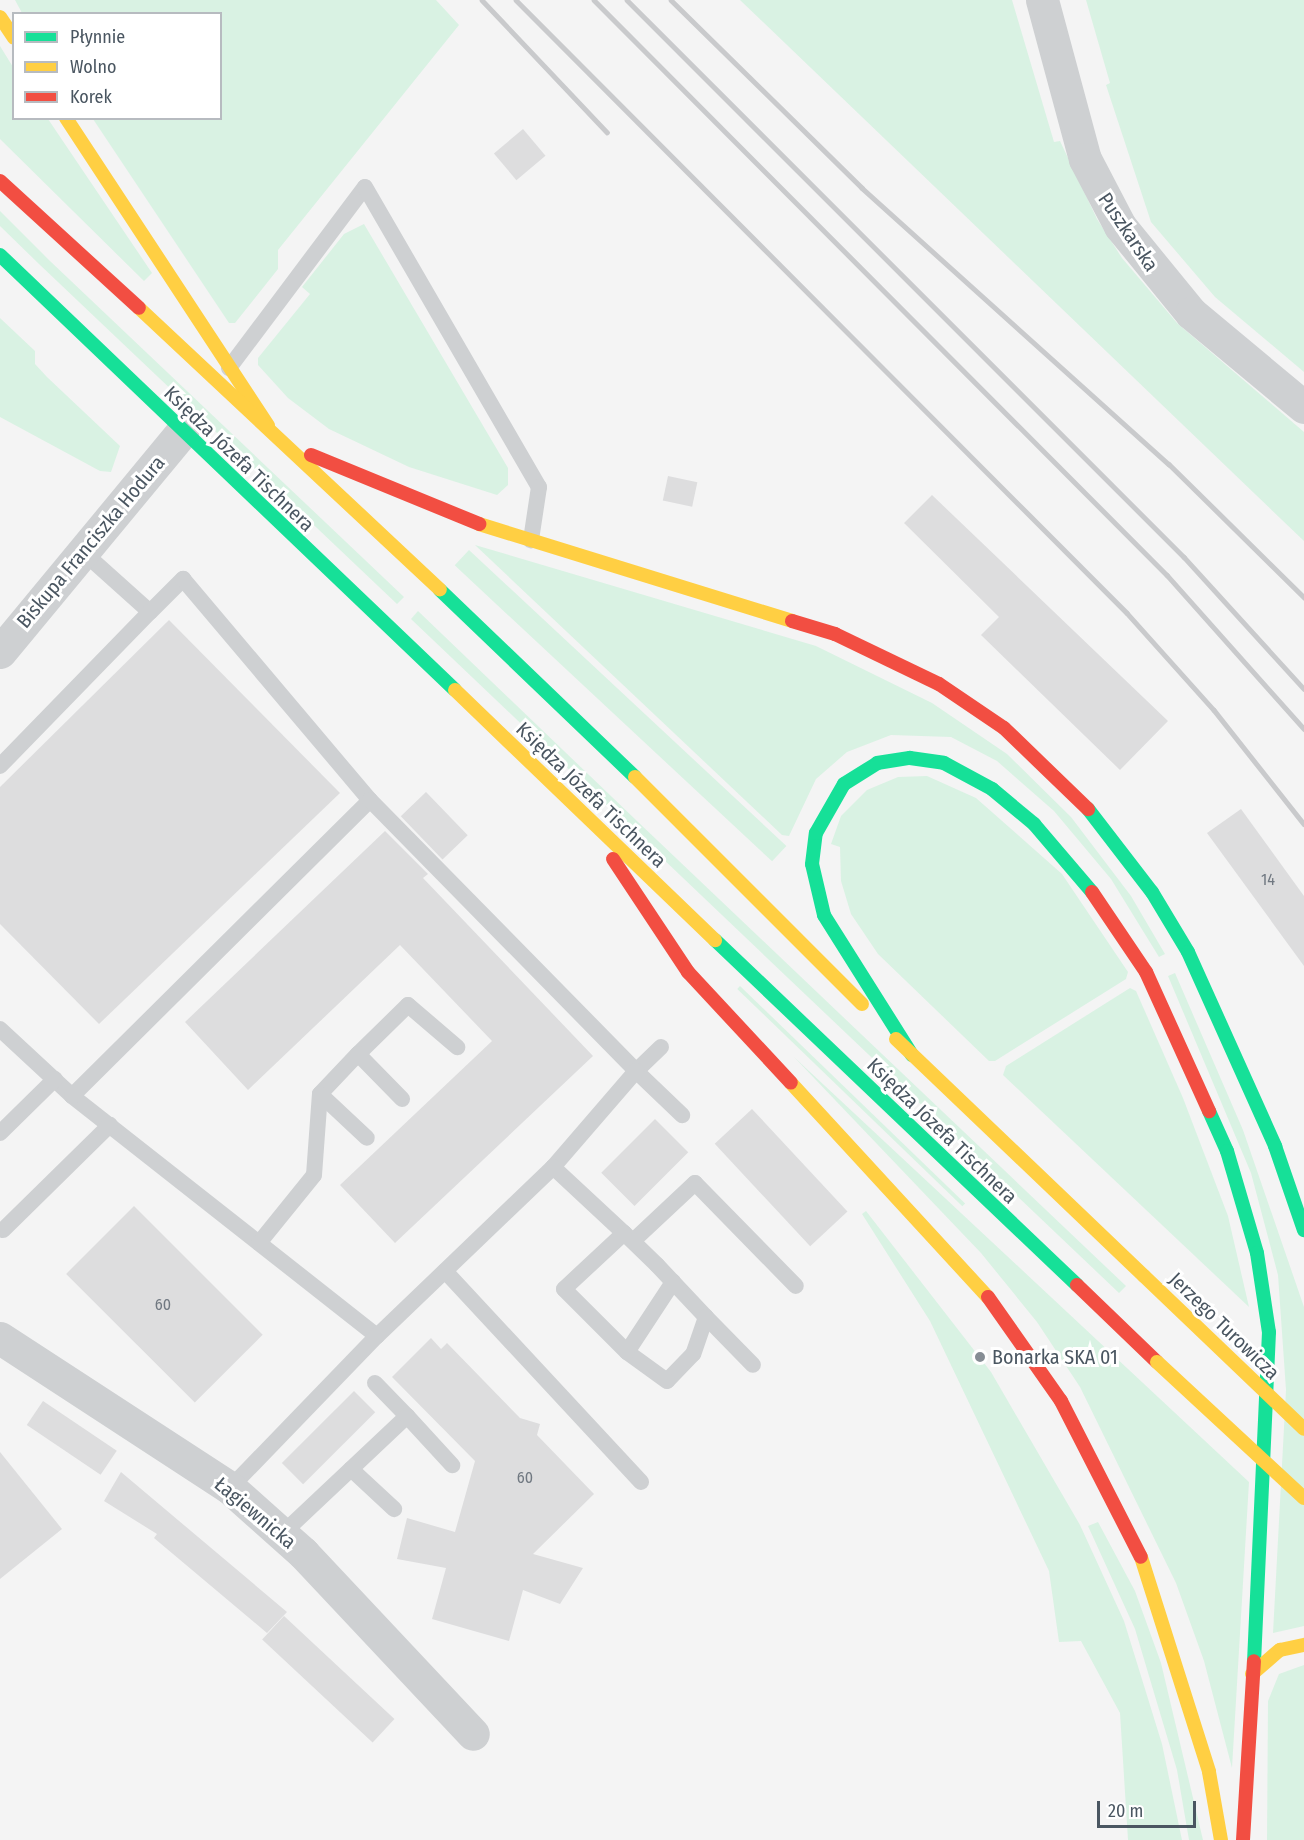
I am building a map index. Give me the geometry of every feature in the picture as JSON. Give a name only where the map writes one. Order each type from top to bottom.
[{"type":"main road","points":[[0,17],[12,35]]},
{"type":"main road","points":[[67,120],[268,426]]},
{"type":"main road","name":"Księdza Józefa Tischnera","points":[[0,181],[288,444],[657,798],[912,1055],[1144,1276]]},
{"type":"main road","name":"Księdza Józefa Tischnera","points":[[0,255],[182,432],[1157,1362],[1304,1498]]},
{"type":"main road","points":[[288,444],[415,499],[531,540],[757,607],[876,650],[976,708],[1034,753],[1112,836],[1188,952],[1275,1146],[1304,1230]]},
{"type":"main road","points":[[912,1055],[824,915],[812,864],[820,822],[844,784],[876,763],[910,758],[944,762],[992,789],[1041,831],[1080,874],[1146,972],[1227,1151],[1257,1253],[1269,1332],[1265,1478],[1243,1840]]},
{"type":"main road","points":[[593,824],[638,902],[688,972],[982,1291],[1061,1401],[1136,1545],[1166,1622],[1209,1772],[1221,1840]]},
{"type":"main road","name":"Jerzego Turowicza","points":[[1144,1276],[1304,1429]]},
{"type":"main road","points":[[1252,1674],[1280,1650],[1304,1645]]},
{"type":"street","name":"Puszkarska","points":[[1042,0],[1085,159],[1120,226],[1191,313],[1304,407]]},
{"type":"street","name":"Biskupa Franciszka Hodura","points":[[0,652],[182,432]]},
{"type":"street","name":"Łagiewnicka","points":[[0,1338],[230,1488],[282,1534],[473,1734]]},
{"type":"lane","points":[[229,368],[365,187],[539,487],[531,540]]},
{"type":"lane","points":[[82,551],[150,612]]},
{"type":"lane","points":[[0,766],[183,579],[370,800],[682,1115]]},
{"type":"lane","points":[[72,1096],[370,800]]},
{"type":"lane","points":[[258,1243],[314,1174],[320,1094],[358,1054],[408,1005],[457,1047]]},
{"type":"lane","points":[[0,1029],[72,1096],[377,1336]]},
{"type":"lane","points":[[230,1488],[377,1336],[553,1167],[636,1071],[661,1047]]},
{"type":"lane","points":[[358,1054],[402,1099]]},
{"type":"lane","points":[[0,1133],[55,1079]]},
{"type":"lane","points":[[320,1094],[367,1138]]},
{"type":"lane","points":[[3,1230],[110,1125]]},
{"type":"lane","points":[[553,1167],[629,1237],[753,1365]]},
{"type":"lane","points":[[706,1317],[693,1354],[667,1381],[627,1352],[564,1289],[695,1183],[796,1286]]},
{"type":"lane","points":[[445,1271],[641,1482]]},
{"type":"lane","points":[[627,1352],[673,1281]]},
{"type":"lane","points":[[375,1383],[452,1465]]},
{"type":"lane","points":[[282,1534],[407,1416]]},
{"type":"lane","points":[[351,1469],[394,1509]]},
{"type":"green space","points":[[15,0],[436,0],[459,25],[278,250],[278,269],[235,323],[229,323],[94,120],[222,120],[222,12],[21,12]]},
{"type":"green space","points":[[740,0],[1012,0],[1054,142],[1060,141],[1097,219],[1122,258],[1177,323],[1304,432],[1304,541]]},
{"type":"green space","points":[[1086,0],[1304,0],[1304,372],[1215,297],[1151,222],[1106,85],[1110,83]]},
{"type":"green space","points":[[0,46],[12,65],[12,120],[49,120],[152,273],[144,281],[0,139]]},
{"type":"green space","points":[[0,211],[404,597],[397,604],[39,264],[0,226]]},
{"type":"green space","points":[[364,224],[508,468],[508,485],[497,495],[409,467],[329,429],[288,398],[258,365],[258,358],[310,294],[302,287],[344,234]]},
{"type":"green space","points":[[0,318],[35,351],[35,364],[47,377],[120,446],[111,472],[100,471],[0,417]]},
{"type":"green space","points":[[475,545],[816,646],[932,703],[1007,754],[1071,817],[1131,896],[1165,954],[1159,957],[1111,879],[1054,811],[997,761],[951,737],[891,735],[847,752],[816,779],[789,836],[782,835]]},
{"type":"green space","points":[[469,550],[786,846],[772,861],[455,565]]},
{"type":"green space","points":[[418,611],[1126,1286],[1119,1293],[411,619]]},
{"type":"green space","points":[[927,776],[976,798],[1062,874],[1128,972],[1126,979],[995,1061],[989,1061],[878,954],[851,914],[841,881],[840,847],[831,844],[841,816],[867,790],[898,777]]},
{"type":"green space","points":[[1175,973],[1243,1130],[1304,1307],[1304,1626],[1273,1633],[1286,1390],[1278,1275],[1251,1173],[1168,976]]},
{"type":"green space","points":[[740,986],[965,1203],[962,1206],[737,989]]},
{"type":"green space","points":[[1130,988],[1136,991],[1183,1098],[1228,1216],[1249,1307],[1003,1075],[1006,1066]]},
{"type":"green space","points":[[794,1057],[1249,1482],[1232,1768],[1204,1661],[1176,1583],[1080,1387],[1037,1322],[981,1253]]},
{"type":"green space","points":[[866,1211],[991,1372],[1080,1525],[1124,1621],[1162,1744],[1182,1840],[1128,1840],[1120,1713],[1081,1641],[1059,1642],[1049,1571],[930,1321],[862,1214]]},
{"type":"green space","points":[[1098,1522],[1135,1591],[1161,1663],[1203,1840],[1189,1840],[1177,1770],[1135,1629],[1088,1526]]},
{"type":"green space","points":[[1304,1665],[1304,1840],[1267,1840],[1268,1701],[1279,1674]]},
{"type":"building","points":[[523,129],[545,156],[516,180],[494,153]]},
{"type":"building","points":[[668,476],[697,482],[692,507],[663,500]]},
{"type":"building","points":[[932,495],[1168,721],[1120,770],[981,635],[999,617],[904,523]]},
{"type":"building","points":[[169,620],[340,793],[99,1024],[0,924],[0,787]]},
{"type":"building","points":[[426,792],[468,835],[443,859],[401,816]]},
{"type":"building","points":[[1241,809],[1304,896],[1304,966],[1207,833]]},
{"type":"building","points":[[385,831],[428,874],[423,878],[593,1056],[395,1243],[340,1185],[492,1041],[400,945],[248,1090],[185,1022]]},
{"type":"building","points":[[752,1109],[847,1211],[810,1246],[715,1144]]},
{"type":"building","points":[[655,1119],[688,1152],[634,1206],[601,1173]]},
{"type":"building","points":[[134,1206],[263,1335],[195,1403],[66,1274]]},
{"type":"building","points":[[431,1338],[441,1349],[447,1343],[520,1418],[540,1424],[537,1435],[594,1494],[533,1554],[583,1568],[560,1604],[523,1590],[509,1641],[432,1619],[446,1568],[397,1559],[407,1518],[455,1532],[475,1461],[392,1377]]},
{"type":"building","points":[[354,1391],[375,1412],[303,1484],[282,1463]]},
{"type":"building","points":[[43,1401],[117,1451],[101,1475],[27,1425]]},
{"type":"building","points":[[0,1452],[62,1529],[0,1579]]},
{"type":"building","points":[[121,1472],[287,1612],[267,1633],[154,1538],[157,1534],[104,1501]]},
{"type":"building","points":[[284,1616],[394,1719],[373,1742],[262,1639]]},
{"type":"railway","points":[[482,0],[607,132]]},
{"type":"railway","points":[[516,0],[1127,613],[1214,710],[1304,824]]},
{"type":"railway","points":[[594,0],[1167,575],[1304,729]]},
{"type":"railway","points":[[627,0],[1184,557],[1304,689]]},
{"type":"railway","points":[[671,0],[862,188],[1169,464],[1304,597]]},
{"type":"traffic: fast","points":[[0,255],[455,690]]},
{"type":"traffic: fast","points":[[440,590],[635,777]]},
{"type":"traffic: fast","points":[[912,1055],[824,915],[812,864],[816,833],[844,784],[877,763],[910,758],[944,763],[992,789],[1034,824],[1092,892]]},
{"type":"traffic: fast","points":[[1088,809],[1152,892],[1188,952],[1275,1146],[1304,1230]]},
{"type":"traffic: fast","points":[[715,940],[1077,1285]]},
{"type":"traffic: fast","points":[[1209,1111],[1227,1151],[1257,1253],[1269,1332],[1254,1661]]},
{"type":"traffic: slow","points":[[0,17],[12,35]]},
{"type":"traffic: slow","points":[[67,120],[268,426]]},
{"type":"traffic: slow","points":[[139,308],[440,590]]},
{"type":"traffic: slow","points":[[479,524],[792,621]]},
{"type":"traffic: slow","points":[[455,690],[715,940]]},
{"type":"traffic: slow","points":[[635,777],[862,1004]]},
{"type":"traffic: slow","points":[[896,1039],[1144,1276]]},
{"type":"traffic: slow","points":[[791,1083],[988,1297]]},
{"type":"traffic: slow","points":[[1144,1276],[1304,1429]]},
{"type":"traffic: slow","points":[[1157,1362],[1304,1498]]},
{"type":"traffic: slow","points":[[1141,1557],[1209,1772],[1221,1840]]},
{"type":"traffic: slow","points":[[1252,1674],[1280,1650],[1304,1645]]},
{"type":"traffic: jam","points":[[0,181],[139,308]]},
{"type":"traffic: jam","points":[[311,455],[479,524]]},
{"type":"traffic: jam","points":[[792,621],[835,634],[939,684],[1004,728],[1088,809]]},
{"type":"traffic: jam","points":[[613,859],[688,972],[791,1083]]},
{"type":"traffic: jam","points":[[1092,892],[1146,972],[1209,1111]]},
{"type":"traffic: jam","points":[[1077,1285],[1157,1362]]},
{"type":"traffic: jam","points":[[988,1297],[1061,1401],[1141,1557]]},
{"type":"traffic: jam","points":[[1243,1840],[1254,1661]]},
{"type":"place","name":"Bonarka SKA 01","points":[[980,1357]]}]
